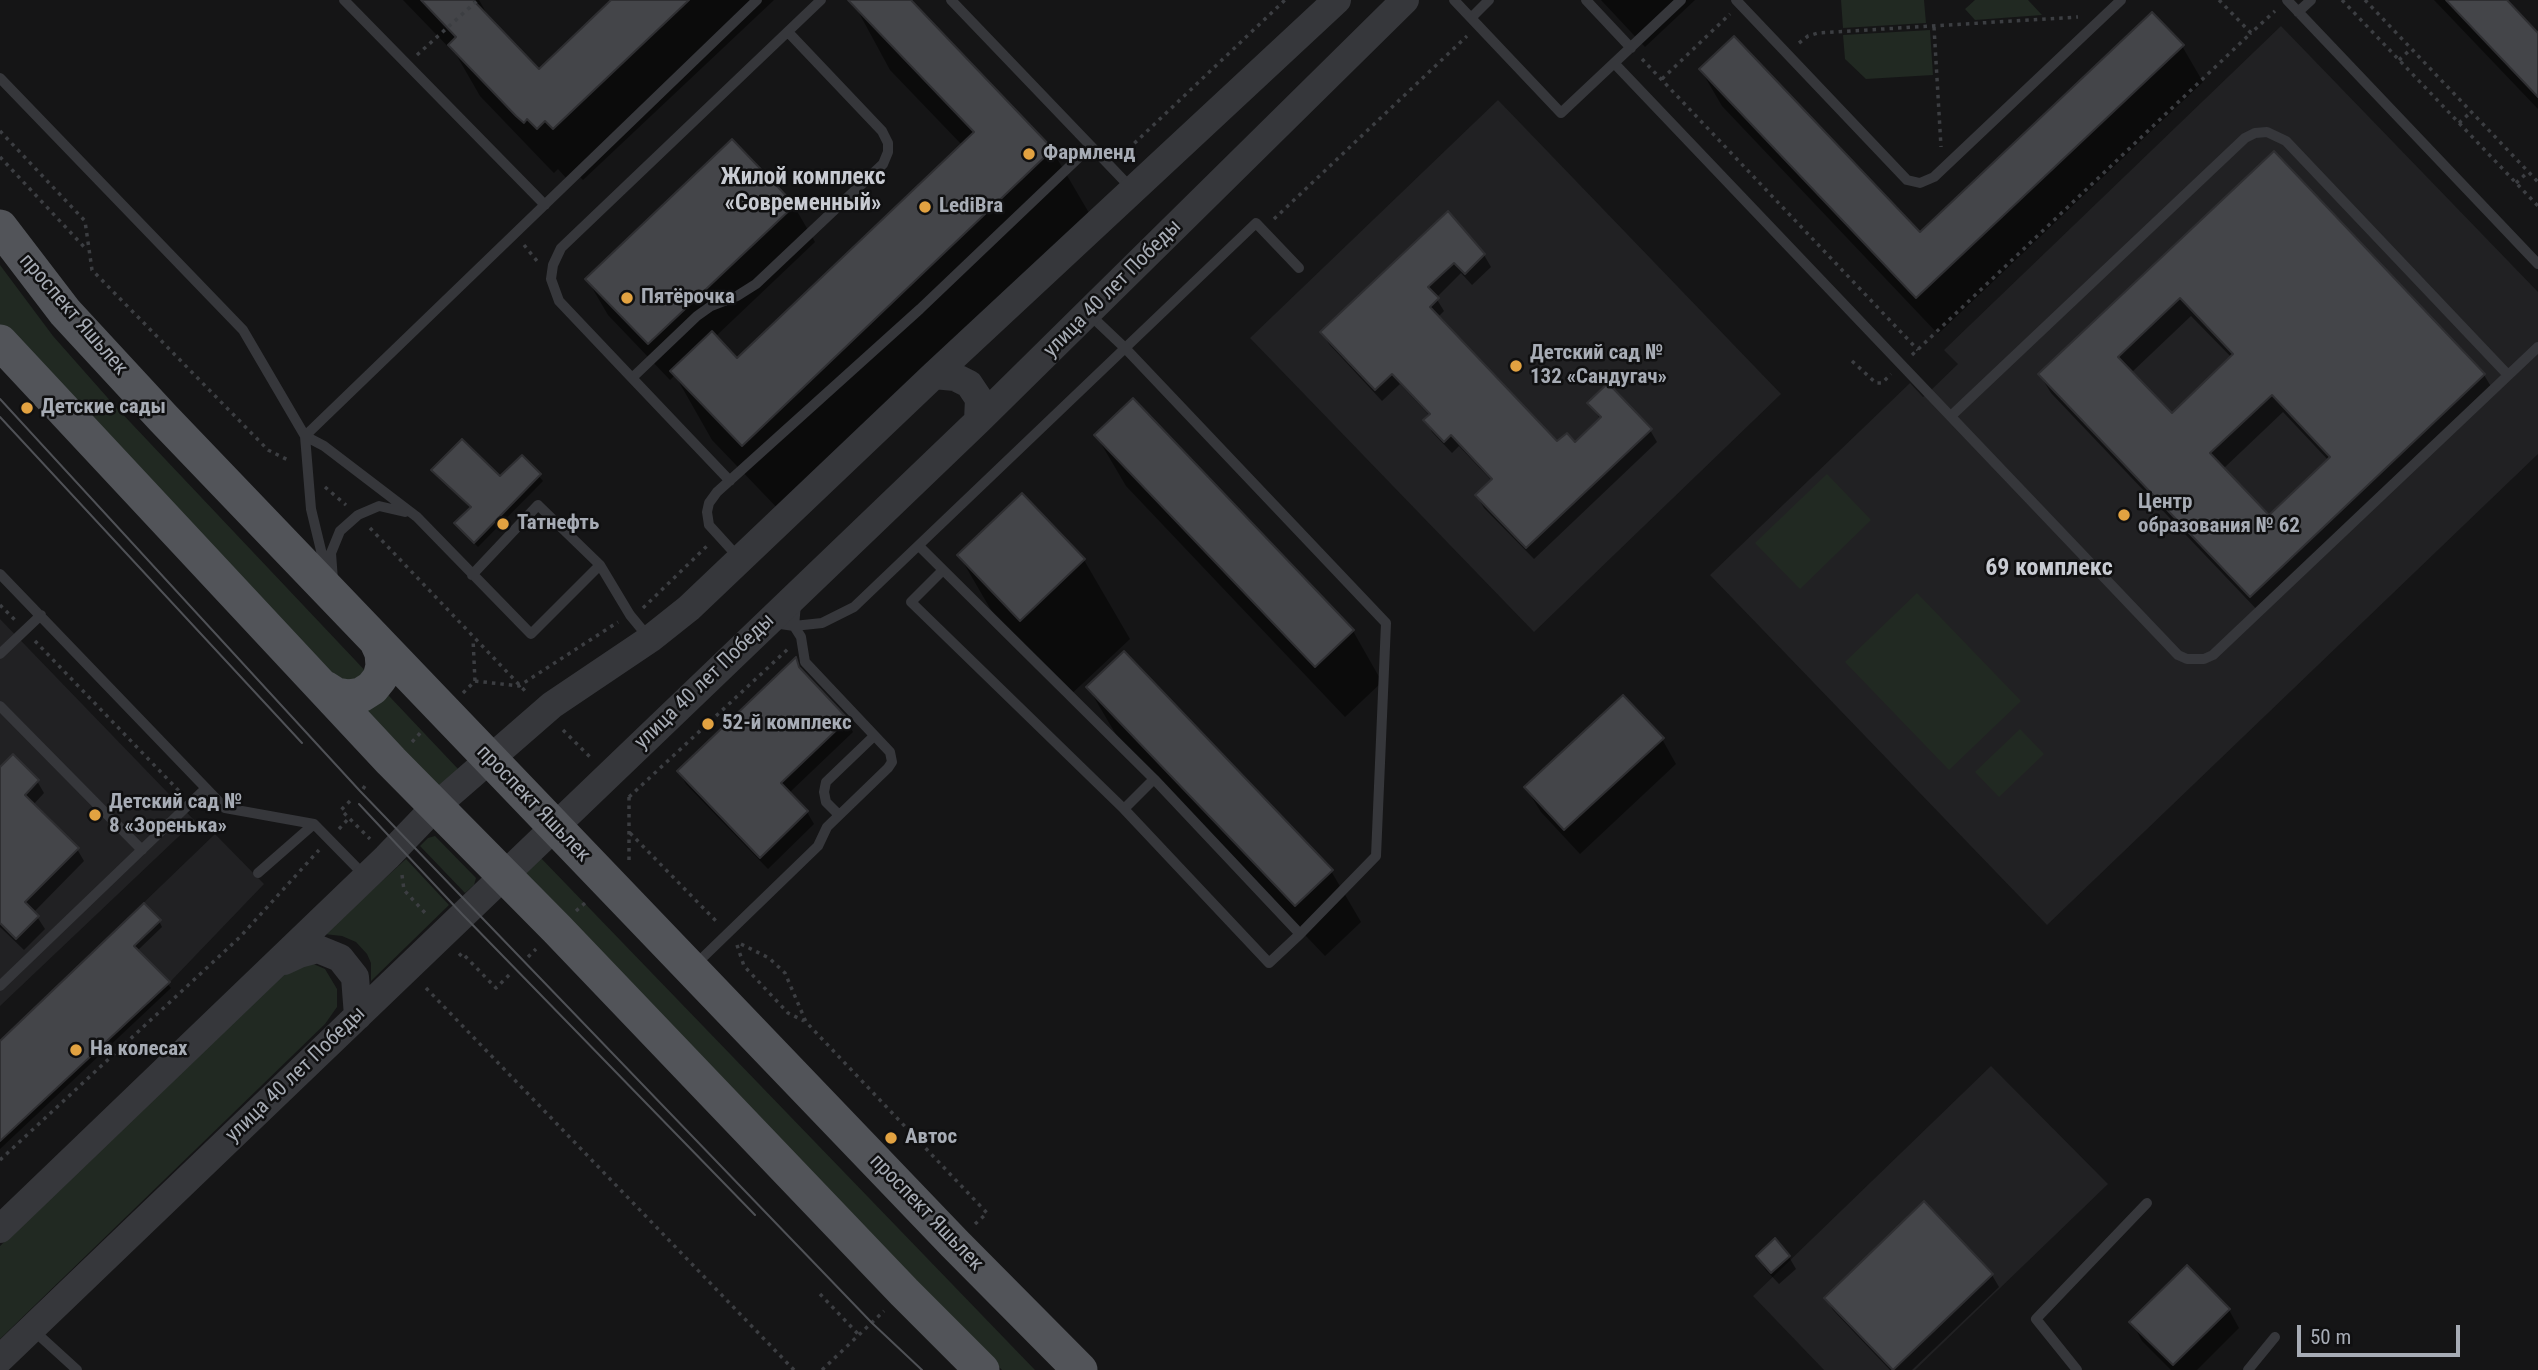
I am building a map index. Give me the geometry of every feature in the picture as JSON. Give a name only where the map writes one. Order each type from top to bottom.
[{"type":"main road","name":"проспект Яшьлек","points":[[0,227],[65,312],[334,597],[955,1244],[1080,1370]]},
{"type":"main road","points":[[0,342],[325,688],[374,744],[982,1370]]},
{"type":"main road","points":[[325,688],[336,695],[349,697],[361,695],[372,688],[380,678],[383,666],[382,653],[377,642]]},
{"type":"street","points":[[0,1229],[366,877],[436,806],[552,705],[650,639],[689,608],[934,375],[1337,0]]},
{"type":"street","name":"улица 40 лет Победы","points":[[0,1359],[555,826],[781,624],[796,595],[978,421],[1405,0]]},
{"type":"street","points":[[934,375],[955,377],[969,384],[979,399],[978,421]]},
{"type":"street","points":[[271,968],[299,954],[318,949],[340,958],[355,977],[358,1016]]},
{"type":"lane","points":[[344,0],[545,205]]},
{"type":"lane","points":[[305,436],[757,0]]},
{"type":"lane","points":[[730,481],[559,301],[553,288],[552,265],[561,248],[821,0]]},
{"type":"lane","points":[[951,0],[1133,190]]},
{"type":"lane","points":[[1454,0],[1561,113],[1681,0]]},
{"type":"lane","points":[[1471,18],[1489,0]]},
{"type":"lane","points":[[1586,0],[1631,48]]},
{"type":"lane","points":[[1738,2],[1907,180],[1920,183],[1942,169],[2121,0]]},
{"type":"lane","points":[[2287,0],[2538,264]]},
{"type":"lane","points":[[2298,12],[2311,0]]},
{"type":"lane","points":[[632,378],[703,311],[756,284],[883,164],[888,143],[882,131],[788,32]]},
{"type":"lane","points":[[1615,63],[2178,655],[2195,660],[2213,655],[2538,347]]},
{"type":"lane","points":[[0,78],[243,330],[305,436],[306,472],[315,531],[334,597]]},
{"type":"lane","points":[[1951,416],[2245,138],[2255,133],[2267,132],[2287,141],[2508,375]]},
{"type":"lane","points":[[741,561],[709,525],[709,503],[920,309],[1091,146]]},
{"type":"lane","points":[[781,624],[822,623],[855,607],[1256,223],[1299,268]]},
{"type":"lane","points":[[943,570],[911,602],[1124,808],[1269,963],[1376,856],[1386,623],[1126,349],[1088,313]]},
{"type":"lane","points":[[305,436],[324,446],[417,517],[531,634],[600,565]]},
{"type":"lane","points":[[472,575],[538,505],[600,565],[631,615],[650,639]]},
{"type":"lane","points":[[334,597],[331,553],[340,531],[358,515],[379,506],[396,508],[417,517]]},
{"type":"lane","points":[[919,546],[1154,779],[1300,934]]},
{"type":"lane","points":[[1,575],[225,808],[314,824],[366,877]]},
{"type":"lane","points":[[0,654],[41,615]]},
{"type":"lane","points":[[692,968],[818,846],[827,827],[892,762],[890,752],[807,666],[800,636],[781,624]]},
{"type":"lane","points":[[0,706],[142,850]]},
{"type":"lane","points":[[839,816],[826,802],[826,782],[874,736]]},
{"type":"lane","points":[[1124,808],[1154,779]]},
{"type":"lane","points":[[0,986],[205,789]]},
{"type":"lane","points":[[258,873],[314,824]]},
{"type":"lane","points":[[2077,1370],[2036,1319],[2147,1203]]},
{"type":"lane","points":[[32,1329],[77,1370]]},
{"type":"lane","points":[[2248,1370],[2275,1337]]},
{"type":"path","points":[[407,65],[478,0]]},
{"type":"path","points":[[1110,167],[1285,0]]},
{"type":"path","points":[[2219,0],[2251,33]]},
{"type":"path","points":[[2342,0],[2538,206]]},
{"type":"path","points":[[2365,0],[2538,182]]},
{"type":"path","points":[[1645,94],[1738,2]]},
{"type":"path","points":[[1852,361],[1876,383],[1885,380],[2278,8]]},
{"type":"path","points":[[1787,55],[1812,34],[2105,15]]},
{"type":"path","points":[[1934,27],[1942,169]]},
{"type":"path","points":[[1631,48],[1918,349]]},
{"type":"path","points":[[2399,60],[2412,49]]},
{"type":"path","points":[[2459,123],[2471,112]]},
{"type":"path","points":[[0,131],[85,221],[92,270],[268,450],[293,462]]},
{"type":"path","points":[[0,157],[88,252]]},
{"type":"path","points":[[2516,183],[2528,172]]},
{"type":"path","points":[[317,479],[352,511]]},
{"type":"path","points":[[370,528],[491,656],[519,686],[475,681],[473,637]]},
{"type":"path","points":[[0,604],[21,626]]},
{"type":"path","points":[[32,637],[186,798]]},
{"type":"path","points":[[556,723],[596,763]]},
{"type":"path","points":[[629,797],[631,860]]},
{"type":"path","points":[[350,801],[341,810],[372,841]]},
{"type":"path","points":[[336,832],[349,818]]},
{"type":"path","points":[[630,833],[720,926]]},
{"type":"path","points":[[0,1160],[240,937],[323,846]]},
{"type":"path","points":[[397,868],[402,873],[404,890],[433,921]]},
{"type":"path","points":[[806,1022],[785,973],[769,958],[736,942],[744,966],[788,1013],[806,1022],[987,1213]]},
{"type":"path","points":[[527,957],[538,947]]},
{"type":"path","points":[[463,953],[495,988],[512,972]]},
{"type":"path","points":[[426,988],[794,1370]]},
{"type":"path","points":[[820,1294],[859,1335]]},
{"type":"path","points":[[822,1370],[885,1311]]},
{"type":"shaded area","points":[[1841,0],[1924,0],[1926,23],[1843,28]]},
{"type":"shaded area","points":[[1975,0],[2028,0],[2042,15],[1975,20],[1965,9]]},
{"type":"shaded area","name":"Центр образования № 62","points":[[2281,26],[2538,292],[2538,454],[2047,925],[1710,575],[1910,383],[1923,397],[1928,393],[1958,364],[1944,350]]},
{"type":"shaded area","points":[[1930,30],[1933,75],[1866,79],[1845,59],[1843,35]]},
{"type":"shaded area","name":"Детский сад № 132 «Сандугач»","points":[[1498,100],[1781,394],[1534,632],[1250,338]]},
{"type":"shaded area","points":[[0,265],[53,336],[114,405],[459,770],[440,789],[0,332]]},
{"type":"shaded area","points":[[1827,474],[1871,520],[1800,589],[1755,543]]},
{"type":"shaded area","points":[[1917,593],[2021,701],[1949,770],[1845,662]]},
{"type":"shaded area","name":"Детский сад № 8 «Зоренька»","points":[[0,619],[195,821],[0,1006]]},
{"type":"shaded area","points":[[2020,729],[2044,754],[1999,797],[1975,772]]},
{"type":"shaded area","points":[[215,834],[264,884],[170,982],[0,1141],[0,1041]]},
{"type":"shaded area","points":[[435,836],[476,878],[474,885],[465,893],[420,846],[428,838]]},
{"type":"shaded area","points":[[539,856],[1035,1370],[1002,1370],[519,875]]},
{"type":"shaded area","points":[[406,859],[449,905],[371,981],[371,963],[356,942],[342,936],[324,934]]},
{"type":"shaded area","points":[[309,962],[325,969],[337,989],[337,1007],[325,1024],[0,1339],[0,1246],[289,967]]},
{"type":"shaded area","points":[[1991,1066],[2108,1184],[1915,1370],[1824,1370],[1753,1296]]},
{"type":"building","points":[[421,0],[473,0],[539,69],[611,0],[689,0],[553,129],[545,121],[537,129],[527,119],[524,123],[516,116],[448,45],[456,37]]},
{"type":"building","points":[[848,0],[911,0],[1053,149],[742,446],[670,371],[712,331],[737,358],[974,132]]},
{"type":"building","points":[[2446,0],[2507,0],[2538,33],[2538,97]]},
{"type":"building","points":[[2152,12],[2184,45],[1916,298],[1699,69],[1734,36],[1920,232]]},
{"type":"building","points":[[732,139],[795,205],[648,344],[585,279]]},
{"type":"building","points":[[2274,151],[2485,374],[2250,597],[2038,374]],"holes":[[[2180,298],[2233,354],[2172,413],[2118,357]],[[2272,395],[2330,457],[2269,515],[2210,453]]]},
{"type":"building","points":[[1448,211],[1485,254],[1465,274],[1454,263],[1428,287],[1439,298],[1430,307],[1557,441],[1567,433],[1575,442],[1601,417],[1587,403],[1608,383],[1652,429],[1526,548],[1475,495],[1492,479],[1451,435],[1444,442],[1423,420],[1430,414],[1392,374],[1375,390],[1320,332]]},
{"type":"building","points":[[1133,398],[1354,630],[1315,667],[1094,435]]},
{"type":"building","points":[[462,439],[500,476],[522,455],[541,474],[474,543],[454,523],[471,507],[431,470]]},
{"type":"building","points":[[1022,493],[1085,559],[1020,621],[957,555]]},
{"type":"building","points":[[1124,651],[1333,870],[1295,906],[1086,687]]},
{"type":"building","points":[[796,657],[799,667],[848,719],[781,783],[808,811],[760,858],[677,771]]},
{"type":"building","points":[[1623,695],[1664,738],[1564,830],[1524,787]]},
{"type":"building","points":[[13,754],[39,780],[25,795],[79,848],[25,902],[39,916],[16,939],[0,923],[0,767]]},
{"type":"building","points":[[144,903],[161,920],[134,946],[170,982],[0,1141],[0,1041]]},
{"type":"building","points":[[1924,1201],[1993,1274],[1893,1370],[1824,1298]]},
{"type":"building","points":[[1775,1238],[1790,1256],[1771,1273],[1756,1256]]},
{"type":"building","points":[[2187,1265],[2230,1309],[2173,1365],[2129,1322]]},
{"type":"tram line","points":[[0,399],[360,791],[872,1323],[922,1370]]},
{"type":"tram line","points":[[0,417],[302,743]]},
{"type":"tram line","points":[[359,804],[462,914],[755,1215]]},
{"type":"place","name":"Фармленд","points":[[1029,154]]},
{"type":"place","name":"LediBra","points":[[925,207]]},
{"type":"place","name":"Пятёрочка","points":[[627,298]]},
{"type":"place","name":"Детский сад № 132 «Сандугач»","points":[[1516,366]]},
{"type":"place","name":"Детские сады","points":[[27,408]]},
{"type":"place","name":"Центр образования № 62","points":[[2124,515]]},
{"type":"place","name":"Татнефть","points":[[503,524]]},
{"type":"place","name":"52-й комплекс","points":[[708,724]]},
{"type":"place","name":"Детский сад № 8 «Зоренька»","points":[[95,815]]},
{"type":"place","name":"На колесах","points":[[76,1050]]},
{"type":"place","name":"Автос","points":[[891,1138]]},
{"type":"district","name":"Жилой комплекс «Современный»","points":[[803,191]]},
{"type":"district","name":"69 комплекс","points":[[2049,569]]}]
